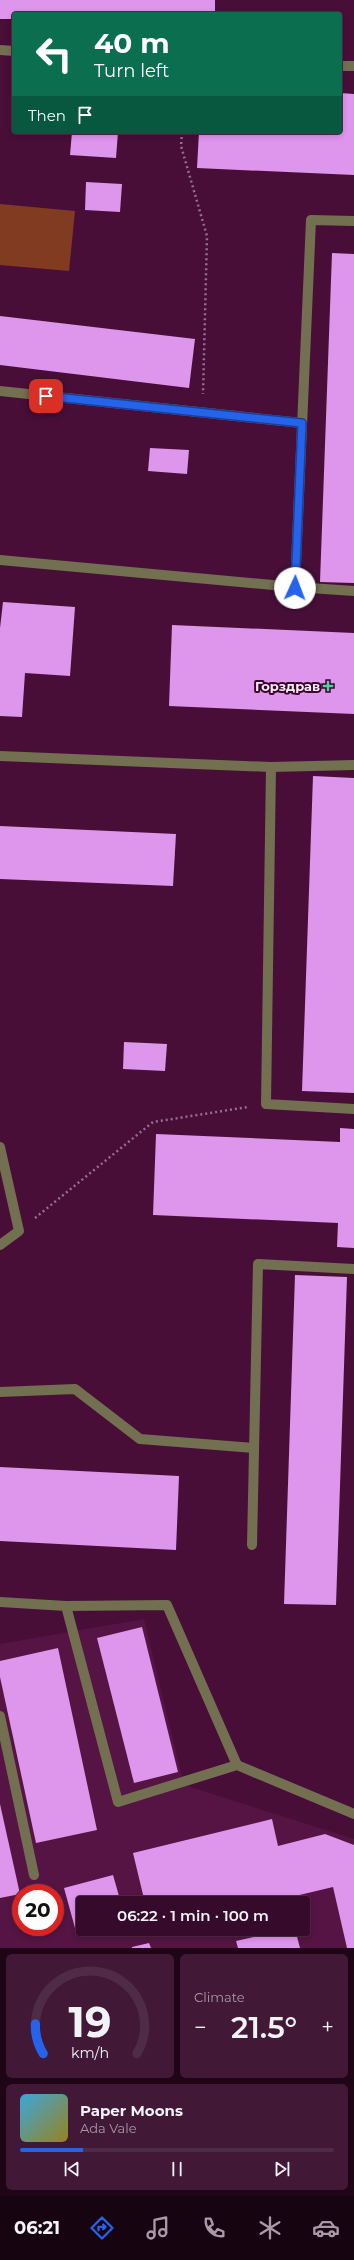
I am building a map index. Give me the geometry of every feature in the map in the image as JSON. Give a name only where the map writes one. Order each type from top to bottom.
[{"type":"lane","points":[[0,50],[12,51]]},
{"type":"lane","points":[[342,66],[354,66]]},
{"type":"lane","points":[[295,588],[311,220],[354,221]]},
{"type":"lane","points":[[0,391],[302,423]]},
{"type":"lane","points":[[0,560],[295,588],[354,591]]},
{"type":"lane","points":[[0,756],[271,767],[354,765]]},
{"type":"lane","points":[[271,767],[266,1104],[354,1109]]},
{"type":"lane","points":[[0,1147],[19,1231],[0,1245]]},
{"type":"lane","points":[[252,1545],[258,1264],[354,1269]]},
{"type":"lane","points":[[0,1392],[75,1389],[140,1439],[254,1448]]},
{"type":"lane","points":[[0,1602],[66,1606],[167,1605],[237,1765]]},
{"type":"lane","points":[[66,1606],[118,1802],[237,1765],[354,1814]]},
{"type":"lane","points":[[0,1716],[34,1875]]},
{"type":"path","points":[[182,134],[181,146],[206,236],[203,412]]},
{"type":"path","points":[[19,1231],[153,1122],[266,1104]]},
{"type":"shaded area","points":[[0,204],[75,211],[69,271],[0,265]]},
{"type":"shaded area","points":[[144,1619],[184,1785],[354,1839],[354,1948],[0,1948],[0,1644]]},
{"type":"building","points":[[0,0],[215,0],[215,12],[12,12],[12,19],[0,19]]},
{"type":"building","points":[[342,93],[354,94],[354,175],[197,168],[199,134],[342,134]]},
{"type":"building","points":[[72,134],[118,134],[116,158],[70,155]]},
{"type":"building","points":[[86,182],[122,184],[120,212],[85,210]]},
{"type":"building","points":[[332,253],[354,254],[354,583],[320,582]]},
{"type":"building","points":[[0,316],[195,339],[189,388],[0,365]]},
{"type":"building","points":[[150,448],[189,450],[187,474],[148,471]]},
{"type":"building","points":[[3,602],[75,607],[70,676],[25,673],[22,717],[0,716],[0,628]]},
{"type":"building","points":[[172,625],[354,633],[354,714],[169,706]]},
{"type":"building","points":[[313,776],[354,778],[354,1093],[302,1091]]},
{"type":"building","points":[[0,826],[176,834],[173,886],[0,879]]},
{"type":"building","points":[[124,1042],[167,1044],[165,1071],[123,1069]]},
{"type":"building","points":[[340,1128],[354,1129],[354,1248],[337,1247],[338,1223],[153,1215],[156,1134],[340,1142]]},
{"type":"building","points":[[295,1275],[347,1277],[336,1605],[284,1604]]},
{"type":"building","points":[[0,1467],[179,1476],[176,1550],[0,1541]]},
{"type":"building","points":[[142,1627],[178,1772],[134,1783],[97,1638]]},
{"type":"building","points":[[58,1648],[97,1830],[36,1843],[0,1677],[0,1661]]},
{"type":"building","points":[[0,1804],[18,1884],[12,1884],[12,1896],[0,1898]]},
{"type":"building","points":[[272,1819],[278,1846],[325,1834],[354,1845],[354,1948],[347,1948],[333,1887],[295,1896],[143,1896],[133,1853]]},
{"type":"building","points":[[113,1875],[119,1896],[76,1896],[75,1928],[64,1888]]},
{"type":"building","points":[[258,1936],[297,1936],[300,1948],[238,1948],[236,1941]]},
{"type":"building","points":[[149,1943],[151,1948],[132,1948],[132,1947]]},
{"type":"place","name":"Горздрав","points":[[328,686]]},
{"type":"route","points":[[46,396],[302,423],[295,588]]}]
